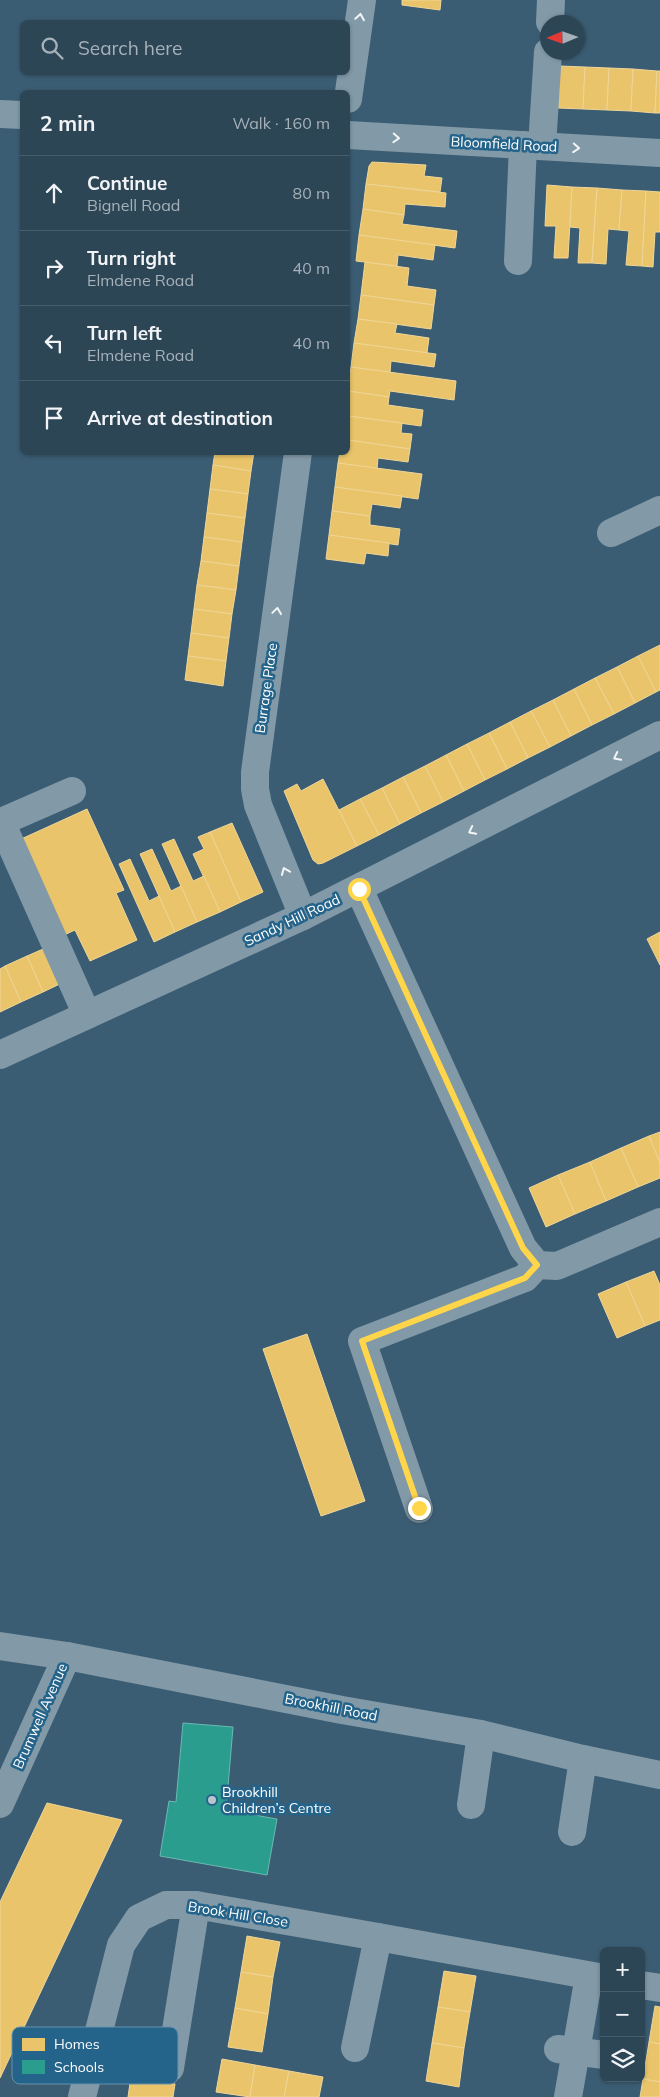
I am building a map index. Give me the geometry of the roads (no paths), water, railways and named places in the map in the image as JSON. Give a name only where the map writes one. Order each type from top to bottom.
[{"type":"street","points":[[349,90],[362,0]]},
{"type":"street","points":[[550,15],[551,0]]},
{"type":"street","points":[[518,261],[532,145],[547,60]]},
{"type":"street","points":[[0,114],[20,116]]},
{"type":"street","name":"Bloomfield Road","points":[[350,135],[660,153]]},
{"type":"street","name":"Burrage Place","points":[[298,455],[255,772],[255,789],[258,804],[303,916]]},
{"type":"street","points":[[611,533],[660,510]]},
{"type":"street","name":"Sandy Hill Road","points":[[0,1055],[359,889],[660,735]]},
{"type":"street","points":[[72,791],[1,822],[87,1015]]},
{"type":"street","points":[[359,889],[523,1248],[537,1265],[557,1266],[660,1222]]},
{"type":"street","points":[[419,1508],[362,1341],[525,1278],[537,1265]]},
{"type":"street","name":"Brookhill Road","points":[[0,1646],[67,1656],[342,1710],[481,1734],[583,1759],[660,1775]]},
{"type":"street","name":"Brumwell Avenue","points":[[0,1804],[67,1656]]},
{"type":"street","points":[[471,1805],[481,1734]]},
{"type":"street","points":[[572,1832],[583,1759]]},
{"type":"street","name":"Brook Hill Close","points":[[100,2027],[121,1945],[139,1918],[166,1905],[196,1905],[596,1977]]},
{"type":"street","points":[[177,2027],[196,1905]]},
{"type":"street","points":[[355,2048],[378,1937]]},
{"type":"street","points":[[568,2097],[566,2050],[596,1977]]},
{"type":"street","points":[[645,1986],[660,1988]]},
{"type":"street","points":[[566,2050],[600,2054]]},
{"type":"street","name":"Brook Hill Close","points":[[82,2097],[85,2084]]},
{"type":"place","name":"Brookhill Children’s Centre","points":[[212,1800]]}]
